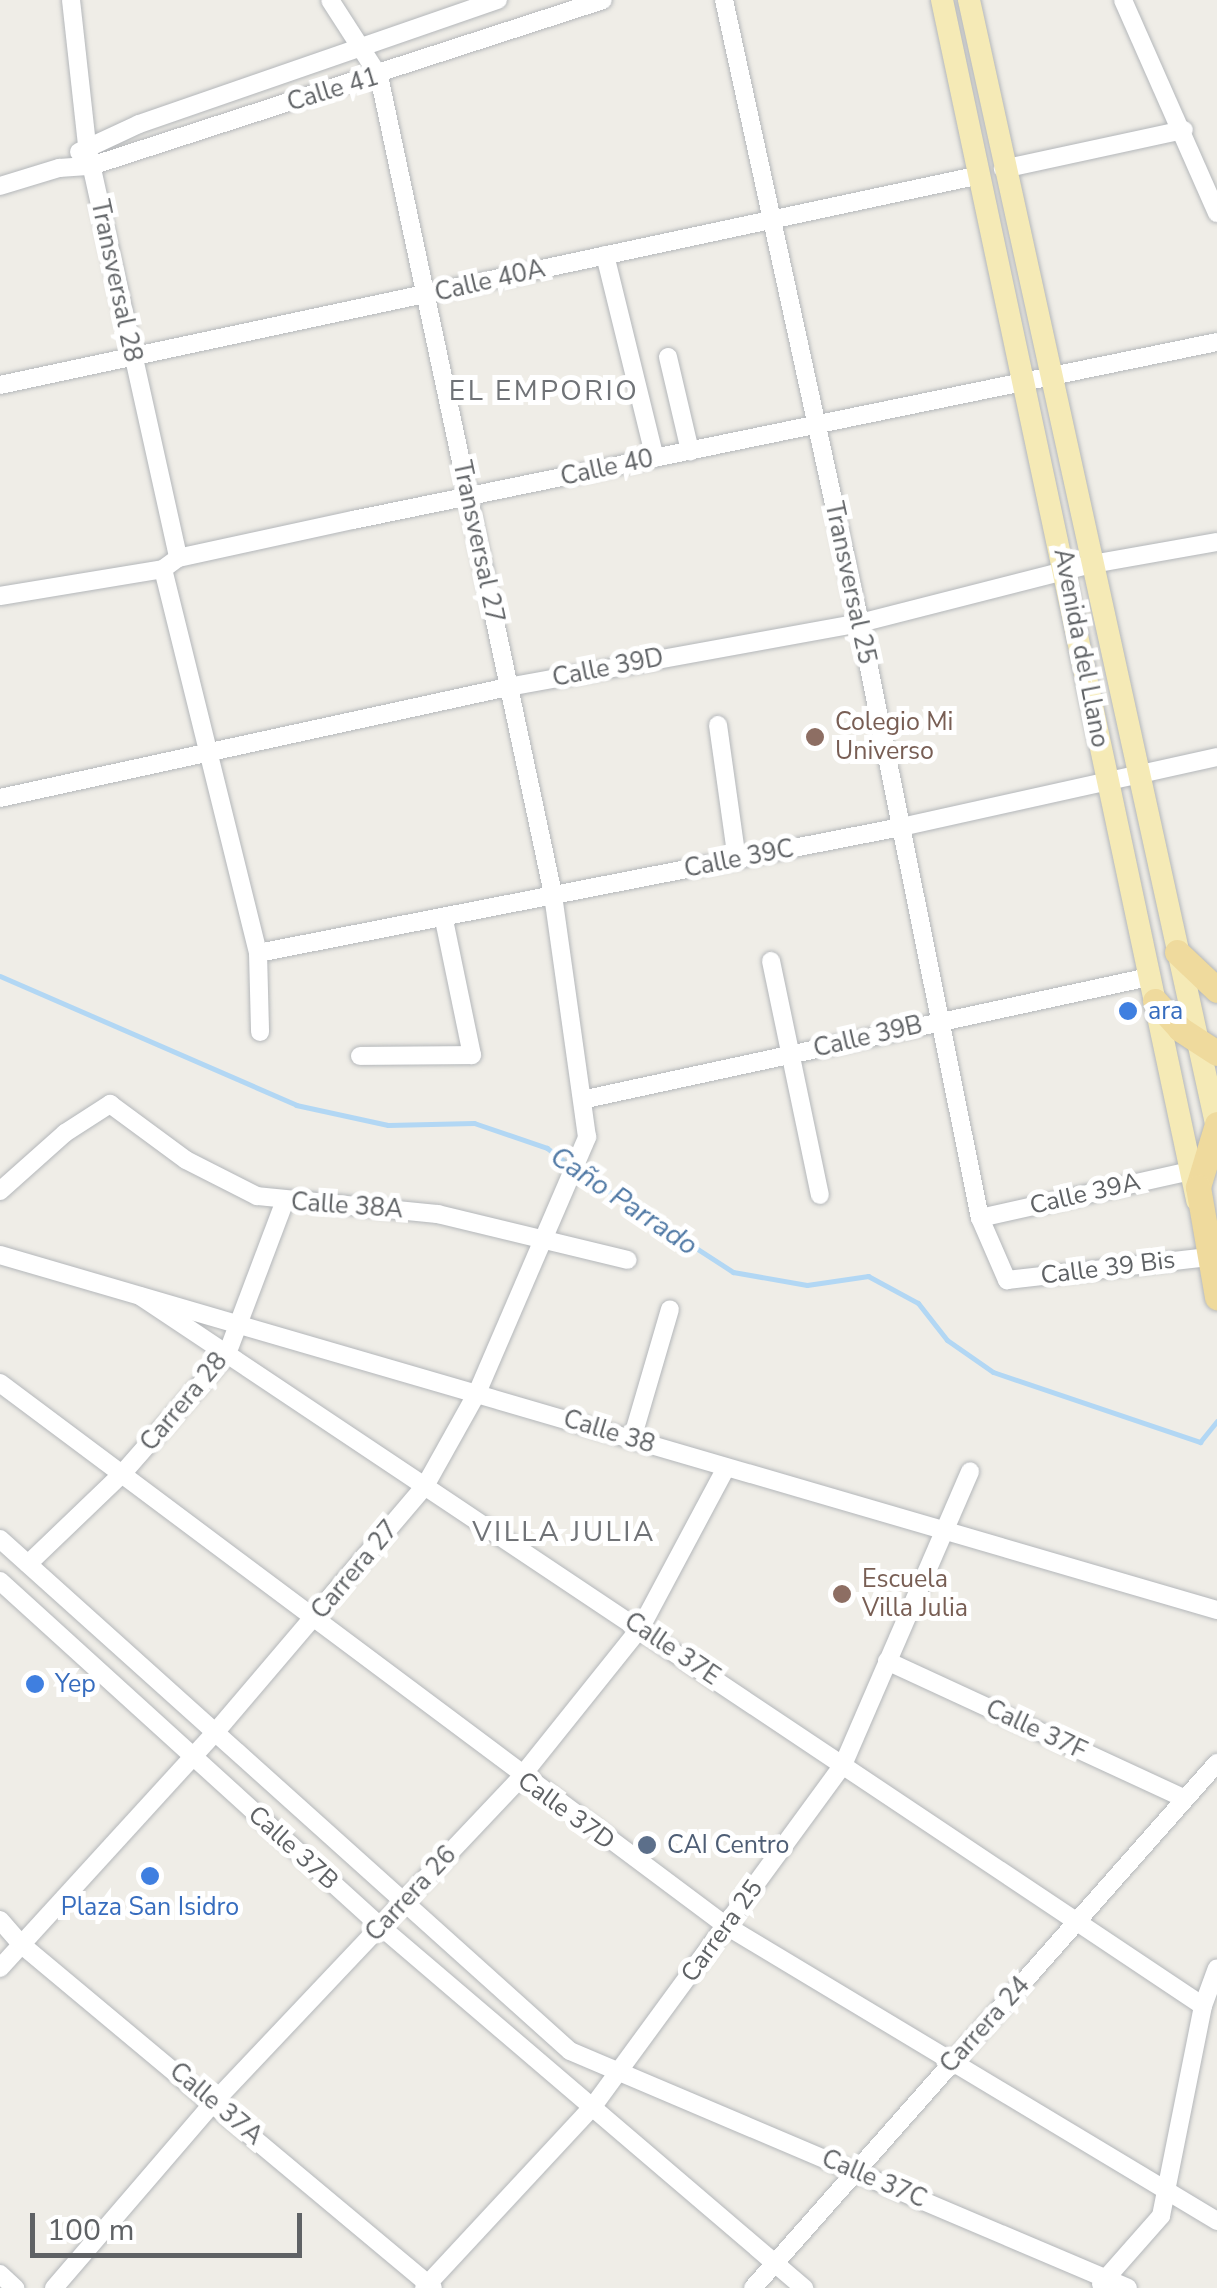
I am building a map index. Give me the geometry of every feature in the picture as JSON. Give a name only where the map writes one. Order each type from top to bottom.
[{"type":"highway","points":[[1177,952],[1217,990]]},
{"type":"highway","points":[[1152,989],[1206,1047]]},
{"type":"highway","points":[[1199,1209],[1201,1165],[1217,1126]]},
{"type":"highway","name":"Avenida del Llano","points":[[1199,1209],[1217,1298]]},
{"type":"main road","name":"Avenida del Llano","points":[[942,0],[1027,380],[1199,1209]]},
{"type":"main road","name":"Avenida del Llano","points":[[969,0],[1135,774],[1177,952],[1206,1047],[1217,1126]]},
{"type":"street","name":"Transversal 28","points":[[71,0],[87,146],[134,358],[170,564],[258,953],[260,1032]]},
{"type":"street","name":"Transversal 27","points":[[330,0],[379,76],[553,894],[586,1099]]},
{"type":"street","name":"Calle 41","points":[[58,168],[87,146],[498,0]]},
{"type":"street","name":"Calle 41","points":[[0,186],[58,168],[91,166],[379,76],[604,0]]},
{"type":"street","name":"Transversal 25","points":[[724,0],[860,623],[936,1021],[980,1218],[1007,1280]]},
{"type":"street","points":[[1123,0],[1184,130],[1217,213]]},
{"type":"street","points":[[1003,168],[1184,130]]},
{"type":"street","name":"Calle 40A","points":[[0,386],[980,174]]},
{"type":"street","points":[[605,254],[655,458]]},
{"type":"street","name":"Calle 40","points":[[0,596],[170,564],[469,497],[1217,342]]},
{"type":"street","points":[[668,357],[690,451]]},
{"type":"street","name":"Calle 39D","points":[[0,798],[508,687],[860,623],[1092,564],[1217,542]]},
{"type":"street","points":[[718,725],[737,860]]},
{"type":"street","name":"Calle 39C","points":[[258,953],[444,920],[553,894],[900,827],[1217,756]]},
{"type":"street","points":[[360,1056],[466,1058],[472,1053],[444,920]]},
{"type":"street","points":[[771,961],[820,1194]]},
{"type":"street","name":"Calle 39B","points":[[586,1099],[936,1021],[1152,989]]},
{"type":"street","name":"Carrera 27","points":[[0,1968],[213,1735],[425,1486],[477,1393],[559,1208],[587,1137],[586,1099]]},
{"type":"street","name":"Calle 38A","points":[[0,1191],[65,1133],[110,1104],[210,1174],[284,1203],[438,1214],[628,1260]]},
{"type":"street","name":"Calle 39A","points":[[980,1218],[1190,1171]]},
{"type":"street","name":"Carrera 28","points":[[28,1564],[122,1474],[227,1354],[242,1325],[284,1203]]},
{"type":"street","name":"Calle 38","points":[[0,1255],[1217,1610]]},
{"type":"street","name":"Calle 39 Bis","points":[[1007,1280],[1208,1258]]},
{"type":"street","name":"Calle 37E","points":[[140,1296],[1203,2006]]},
{"type":"street","points":[[632,1438],[670,1308]]},
{"type":"street","name":"Calle 37D","points":[[0,1383],[520,1778],[726,1925],[950,2065],[1217,2221]]},
{"type":"street","name":"Carrera 26","points":[[54,2288],[215,2102],[520,1778],[640,1627],[726,1468]]},
{"type":"street","name":"Carrera 25","points":[[428,2286],[594,2105],[844,1766],[942,1528],[970,1470]]},
{"type":"street","name":"Calle 37B","points":[[0,1539],[400,1905],[570,2051],[618,2074]]},
{"type":"street","name":"Calle 37B","points":[[2,1586],[380,1926],[804,2288]]},
{"type":"street","name":"Calle 37F","points":[[886,1661],[1186,1799]]},
{"type":"street","name":"Carrera 24","points":[[753,2288],[1217,1763]]},
{"type":"street","name":"Calle 37A","points":[[0,1920],[22,1945],[215,2102],[428,2286]]},
{"type":"street","points":[[1101,2283],[1161,2216],[1203,2006],[1217,1968]]},
{"type":"street","name":"Calle 37B","points":[[496,1988],[594,2105]]},
{"type":"street","name":"Calle 37C","points":[[618,2074],[856,2170],[1101,2283],[1128,2288]]},
{"type":"street","points":[[0,2274],[15,2288]]},
{"type":"waterway","name":"Caño Parrado","points":[[0,976],[296,1105],[388,1125],[474,1123],[547,1148],[568,1164]]},
{"type":"waterway","name":"Caño Parrado","points":[[577,1171],[733,1272],[807,1285],[868,1276],[918,1303],[947,1340],[993,1372],[1200,1442],[1217,1421]]},
{"type":"place","name":"Colegio Mi Universo","points":[[815,737]]},
{"type":"place","name":"ara","points":[[1128,1011]]},
{"type":"place","name":"Escuela Villa Julia","points":[[842,1594]]},
{"type":"place","name":"Yep","points":[[35,1684]]},
{"type":"place","name":"CAI Centro","points":[[647,1845]]},
{"type":"place","name":"Plaza San Isidro","points":[[150,1876]]},
{"type":"district","name":"EL EMPORIO","points":[[544,391]]},
{"type":"district","name":"VILLA JULIA","points":[[564,1532]]}]
